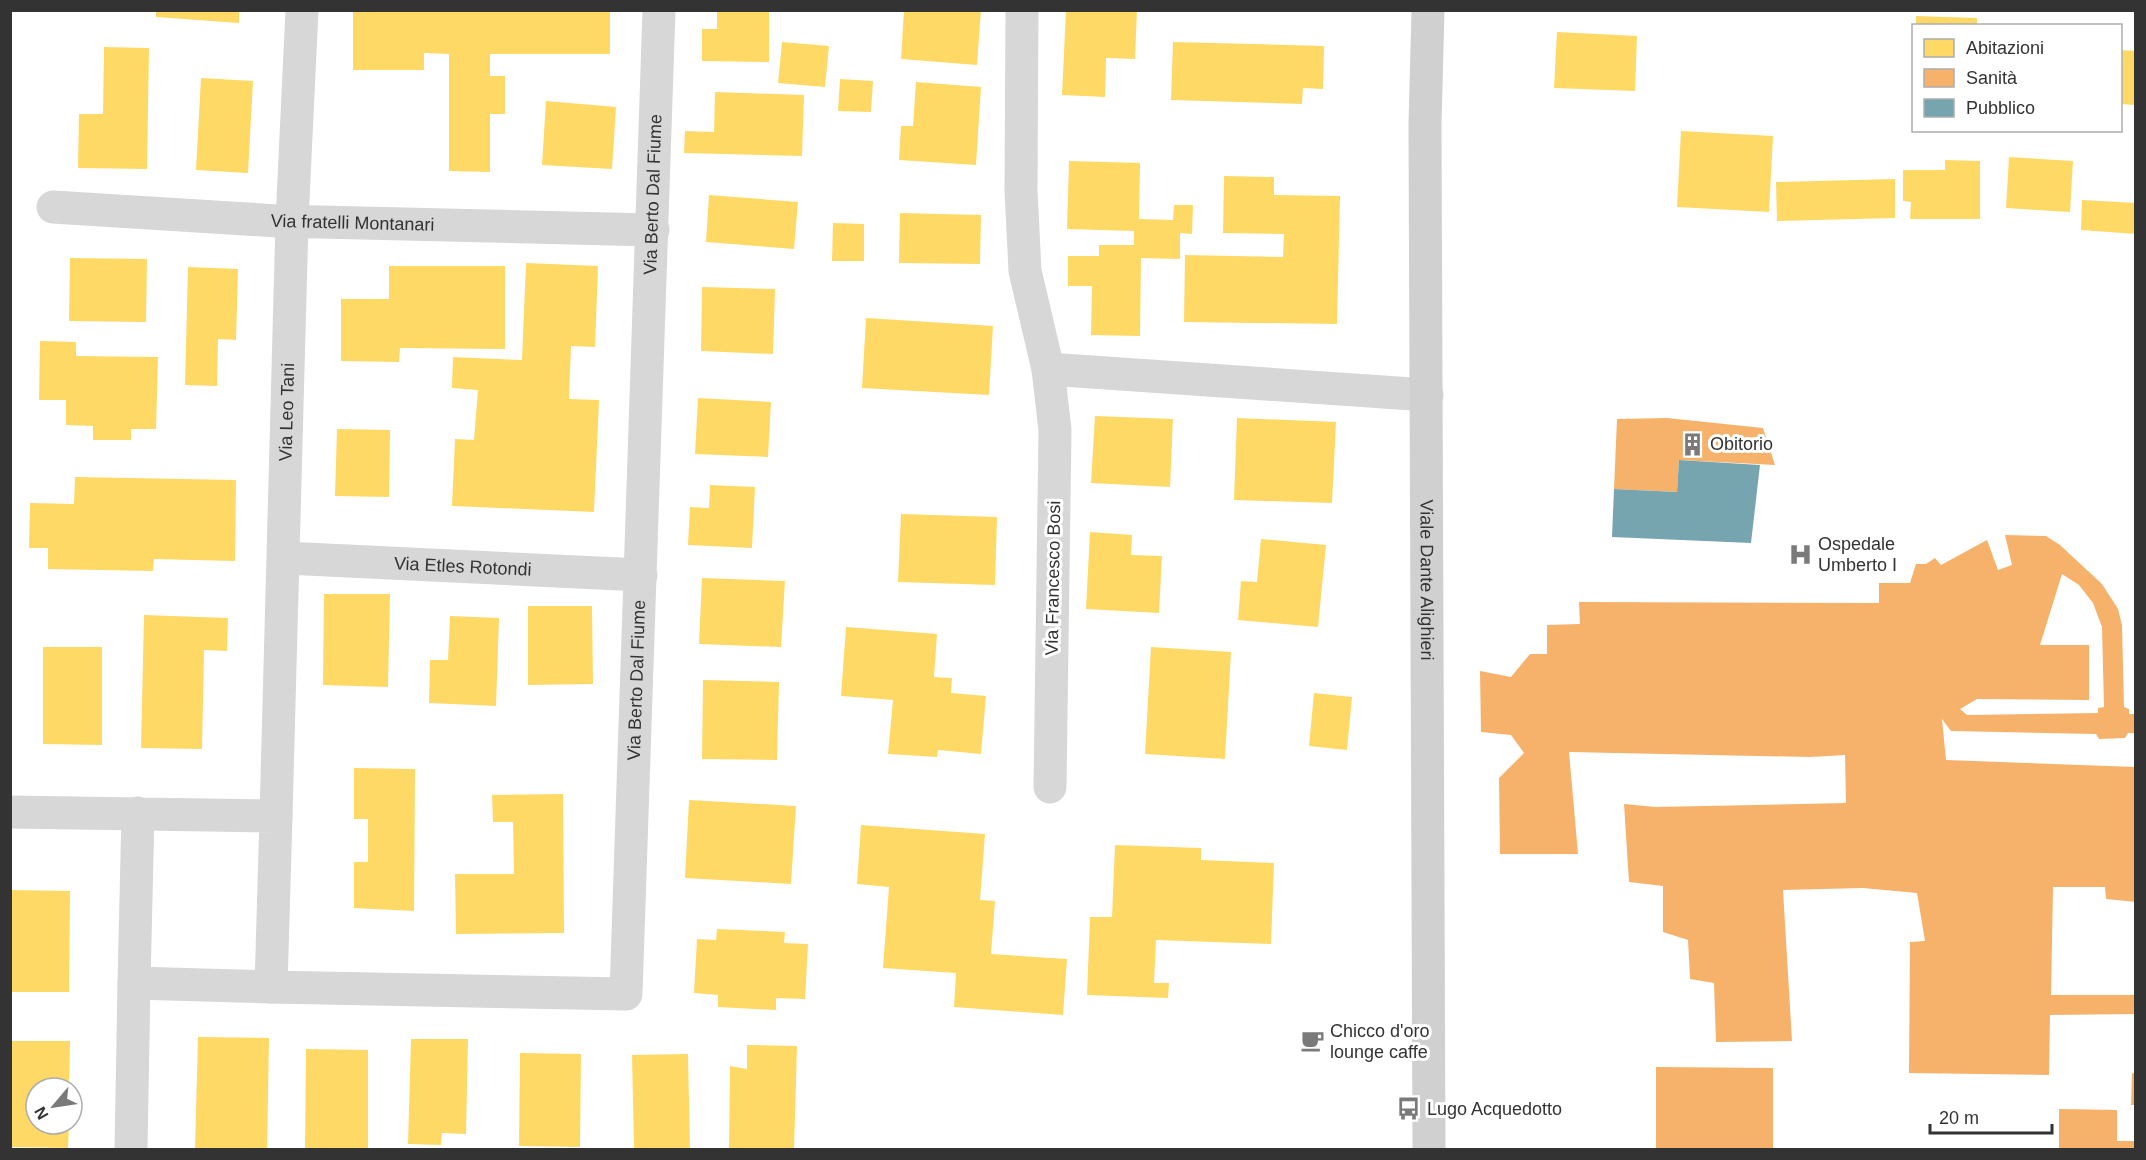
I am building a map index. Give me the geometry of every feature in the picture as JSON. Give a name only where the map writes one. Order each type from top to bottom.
[{"type":"street","name":"Via Leo Tani","points":[[271,987],[285,558],[292,221],[303,10]]},
{"type":"street","name":"Via Berto Dal Fiume","points":[[271,987],[626,994],[659,10]]},
{"type":"street","name":"Via Francesco Bosi","points":[[1022,10],[1021,190],[1025,271],[1048,369],[1055,430],[1050,787]]},
{"type":"street","name":"Viale Dante Alighieri","points":[[1428,10],[1425,124],[1429,1149]]},
{"type":"street","name":"Via fratelli Montanari","points":[[53,207],[292,221],[653,230]]},
{"type":"street","points":[[1048,369],[1427,395]]},
{"type":"street","name":"Via Etles Rotondi","points":[[285,558],[641,575]]},
{"type":"street","points":[[10,812],[276,816]]},
{"type":"street","points":[[131,1149],[138,813]]},
{"type":"street","points":[[134,983],[271,987]]},
{"type":"building: Abitazioni","points":[[156,10],[239,10],[239,23],[156,17]]},
{"type":"building: Abitazioni","points":[[353,10],[610,10],[610,54],[490,54],[490,76],[505,76],[505,114],[490,114],[490,172],[449,171],[449,54],[424,53],[424,70],[353,70]]},
{"type":"building: Abitazioni","points":[[717,10],[769,10],[769,62],[702,61],[702,29],[717,29]]},
{"type":"building: Abitazioni","points":[[904,10],[981,10],[977,65],[901,59]]},
{"type":"building: Abitazioni","points":[[1066,10],[1137,10],[1135,59],[1106,58],[1105,97],[1062,95]]},
{"type":"building: Abitazioni","points":[[1916,16],[1977,18],[1977,24],[1916,24]]},
{"type":"building: Abitazioni","points":[[1557,32],[1637,36],[1635,91],[1554,88]]},
{"type":"building: Abitazioni","points":[[782,42],[829,46],[825,87],[778,83]]},
{"type":"building: Abitazioni","points":[[1173,42],[1324,46],[1323,89],[1303,88],[1302,104],[1171,100]]},
{"type":"building: Abitazioni","points":[[104,47],[149,48],[147,169],[78,168],[79,114],[103,114]]},
{"type":"building: Abitazioni","points":[[2122,50],[2136,51],[2136,105],[2122,104]]},
{"type":"building: Abitazioni","points":[[201,78],[253,81],[248,173],[196,170]]},
{"type":"building: Abitazioni","points":[[840,79],[873,81],[871,112],[838,111]]},
{"type":"building: Abitazioni","points":[[916,82],[981,87],[976,165],[899,160],[901,126],[913,126]]},
{"type":"building: Abitazioni","points":[[715,92],[804,95],[802,156],[684,153],[685,131],[714,132]]},
{"type":"building: Abitazioni","points":[[546,101],[616,107],[612,169],[542,165]]},
{"type":"building: Abitazioni","points":[[1681,131],[1773,136],[1769,212],[1677,207]]},
{"type":"building: Abitazioni","points":[[2009,157],[2073,161],[2070,212],[2006,208]]},
{"type":"building: Abitazioni","points":[[1945,160],[1980,161],[1980,219],[1910,219],[1911,202],[1903,201],[1903,170],[1945,170]]},
{"type":"building: Abitazioni","points":[[1069,161],[1140,163],[1139,219],[1173,220],[1174,205],[1193,205],[1192,234],[1180,233],[1180,259],[1141,258],[1140,336],[1091,335],[1092,286],[1068,286],[1068,256],[1099,256],[1099,245],[1134,245],[1134,231],[1067,229]]},
{"type":"building: Abitazioni","points":[[1224,176],[1274,177],[1274,195],[1340,196],[1337,324],[1184,322],[1185,255],[1283,257],[1284,234],[1223,233]]},
{"type":"building: Abitazioni","points":[[1895,179],[1895,218],[1777,221],[1776,182]]},
{"type":"building: Abitazioni","points":[[709,195],[798,202],[794,249],[706,242]]},
{"type":"building: Abitazioni","points":[[2082,200],[2136,203],[2136,234],[2081,230]]},
{"type":"building: Abitazioni","points":[[900,213],[981,215],[980,264],[899,263]]},
{"type":"building: Abitazioni","points":[[833,223],[864,224],[864,261],[832,261]]},
{"type":"building: Abitazioni","points":[[70,258],[147,259],[146,322],[69,321]]},
{"type":"building: Abitazioni","points":[[526,263],[598,266],[595,347],[571,346],[569,399],[599,400],[594,512],[452,506],[455,439],[474,440],[478,390],[452,388],[453,357],[522,360]]},
{"type":"building: Abitazioni","points":[[389,266],[505,266],[505,349],[400,348],[399,362],[341,361],[341,299],[389,299]]},
{"type":"building: Abitazioni","points":[[188,267],[238,269],[236,340],[218,339],[217,386],[185,385]]},
{"type":"building: Abitazioni","points":[[702,287],[775,289],[773,354],[701,351]]},
{"type":"building: Abitazioni","points":[[866,318],[993,326],[989,395],[862,388]]},
{"type":"building: Abitazioni","points":[[40,341],[76,342],[76,356],[158,357],[156,429],[131,429],[131,440],[93,440],[93,426],[66,425],[66,400],[39,400]]},
{"type":"building: Abitazioni","points":[[698,398],[771,402],[768,457],[695,454]]},
{"type":"building: Abitazioni","points":[[1095,416],[1173,419],[1170,487],[1091,483]]},
{"type":"building: Abitazioni","points":[[1237,418],[1336,422],[1332,503],[1234,500]]},
{"type":"building: Abitazioni","points":[[337,429],[390,430],[389,497],[335,496]]},
{"type":"building: Abitazioni","points":[[75,477],[236,480],[235,561],[154,559],[153,571],[48,569],[48,548],[29,548],[30,503],[74,504]]},
{"type":"building: Abitazioni","points":[[710,485],[755,487],[752,548],[688,545],[690,507],[709,508]]},
{"type":"building: Abitazioni","points":[[901,514],[997,517],[995,585],[898,582]]},
{"type":"building: Abitazioni","points":[[1090,532],[1132,535],[1131,555],[1162,556],[1159,613],[1086,609]]},
{"type":"building: Abitazioni","points":[[1261,539],[1326,545],[1318,627],[1238,620],[1241,581],[1257,582]]},
{"type":"building: Abitazioni","points":[[702,578],[785,581],[781,647],[699,644]]},
{"type":"building: Abitazioni","points":[[324,594],[390,594],[388,687],[323,685]]},
{"type":"building: Abitazioni","points":[[528,606],[592,606],[593,684],[528,685]]},
{"type":"building: Abitazioni","points":[[144,615],[228,618],[227,651],[204,650],[202,749],[141,748]]},
{"type":"building: Abitazioni","points":[[450,616],[499,618],[496,706],[429,703],[430,660],[448,660]]},
{"type":"building: Abitazioni","points":[[846,627],[937,634],[934,677],[952,678],[951,693],[986,696],[981,754],[938,750],[937,757],[888,754],[893,700],[841,696]]},
{"type":"building: Abitazioni","points":[[43,647],[102,647],[102,745],[43,744]]},
{"type":"building: Abitazioni","points":[[1151,647],[1231,652],[1225,759],[1145,754]]},
{"type":"building: Abitazioni","points":[[703,680],[779,682],[777,760],[702,759]]},
{"type":"building: Abitazioni","points":[[1314,693],[1352,697],[1347,750],[1309,746]]},
{"type":"building: Abitazioni","points":[[354,768],[415,769],[414,911],[354,908],[354,862],[368,862],[368,819],[354,819]]},
{"type":"building: Abitazioni","points":[[563,794],[564,933],[456,934],[455,874],[514,874],[513,822],[493,822],[492,795]]},
{"type":"building: Abitazioni","points":[[689,800],[796,806],[791,884],[685,878]]},
{"type":"building: Abitazioni","points":[[861,825],[985,834],[980,900],[995,901],[991,954],[1067,959],[1063,1015],[954,1007],[956,973],[883,968],[889,887],[857,884]]},
{"type":"building: Abitazioni","points":[[1115,845],[1201,848],[1201,860],[1274,863],[1271,944],[1156,940],[1154,983],[1169,983],[1168,998],[1087,995],[1090,917],[1112,917]]},
{"type":"building: Abitazioni","points":[[10,890],[70,891],[69,992],[10,992]]},
{"type":"building: Abitazioni","points":[[717,929],[785,932],[784,943],[808,944],[805,999],[776,998],[776,1010],[718,1007],[718,995],[694,993],[697,939],[716,940]]},
{"type":"building: Abitazioni","points":[[198,1037],[269,1038],[267,1150],[195,1150]]},
{"type":"building: Abitazioni","points":[[411,1039],[468,1039],[466,1134],[442,1133],[441,1145],[408,1144]]},
{"type":"building: Abitazioni","points":[[10,1041],[70,1041],[69,1076],[24,1076],[24,1136],[68,1136],[68,1148],[10,1147]]},
{"type":"building: Abitazioni","points":[[747,1045],[797,1046],[794,1150],[729,1150],[730,1066],[747,1069]]},
{"type":"building: Abitazioni","points":[[306,1049],[368,1050],[368,1150],[305,1150]]},
{"type":"building: Abitazioni","points":[[520,1053],[581,1054],[580,1147],[519,1146]]},
{"type":"building: Abitazioni","points":[[688,1054],[690,1150],[634,1150],[632,1055]]},
{"type":"building: Sanità","name":"Obitorio","points":[[1667,418],[1763,428],[1775,465],[1679,460],[1677,492],[1614,489],[1617,419]]},
{"type":"building: Sanità","points":[[2005,535],[2046,536],[2060,545],[2102,584],[2118,609],[2122,625],[2124,707],[2129,709],[2129,714],[2136,714],[2136,733],[2128,733],[2125,738],[2099,739],[2096,734],[1951,731],[1942,719],[1946,760],[2136,767],[2136,902],[2106,899],[2105,887],[2053,887],[2051,995],[2136,995],[2136,1014],[2050,1015],[2049,1075],[1909,1073],[1910,942],[1925,941],[1917,893],[1863,888],[1783,890],[1792,1041],[1716,1042],[1714,983],[1690,979],[1688,940],[1663,932],[1663,886],[1629,882],[1624,804],[1655,807],[1846,803],[1845,755],[1810,757],[1569,752],[1578,854],[1500,854],[1499,778],[1524,753],[1511,735],[1481,732],[1480,671],[1511,677],[1530,654],[1547,654],[1547,625],[1580,624],[1579,602],[1879,603],[1879,583],[1910,583],[1916,564],[1926,564],[1935,558],[1941,565],[1987,540],[1998,570],[2012,565]],"holes":[[[2062,574],[2079,585],[2093,603],[2102,627],[2104,707],[2098,708],[2098,713],[1967,715],[1960,709],[1977,699],[2089,700],[2089,645],[2040,645]]]},
{"type":"building: Sanità","points":[[1656,1067],[1773,1068],[1773,1149],[1656,1149]]},
{"type":"building: Sanità","points":[[2132,1073],[2136,1074],[2136,1105],[2131,1105]]},
{"type":"building: Sanità","points":[[2059,1109],[2117,1110],[2117,1141],[2136,1141],[2136,1149],[2059,1149]]},
{"type":"building: Pubblico","points":[[1679,460],[1760,465],[1751,543],[1612,537],[1614,489],[1677,492]]},
{"type":"place","name":"Obitorio","points":[[1692,444]]},
{"type":"place","name":"Ospedale Umberto I","points":[[1800,554]]},
{"type":"place","name":"Chicco d'oro lounge caffe","points":[[1312,1041]]},
{"type":"place","name":"Lugo Acquedotto","points":[[1409,1109]]}]
